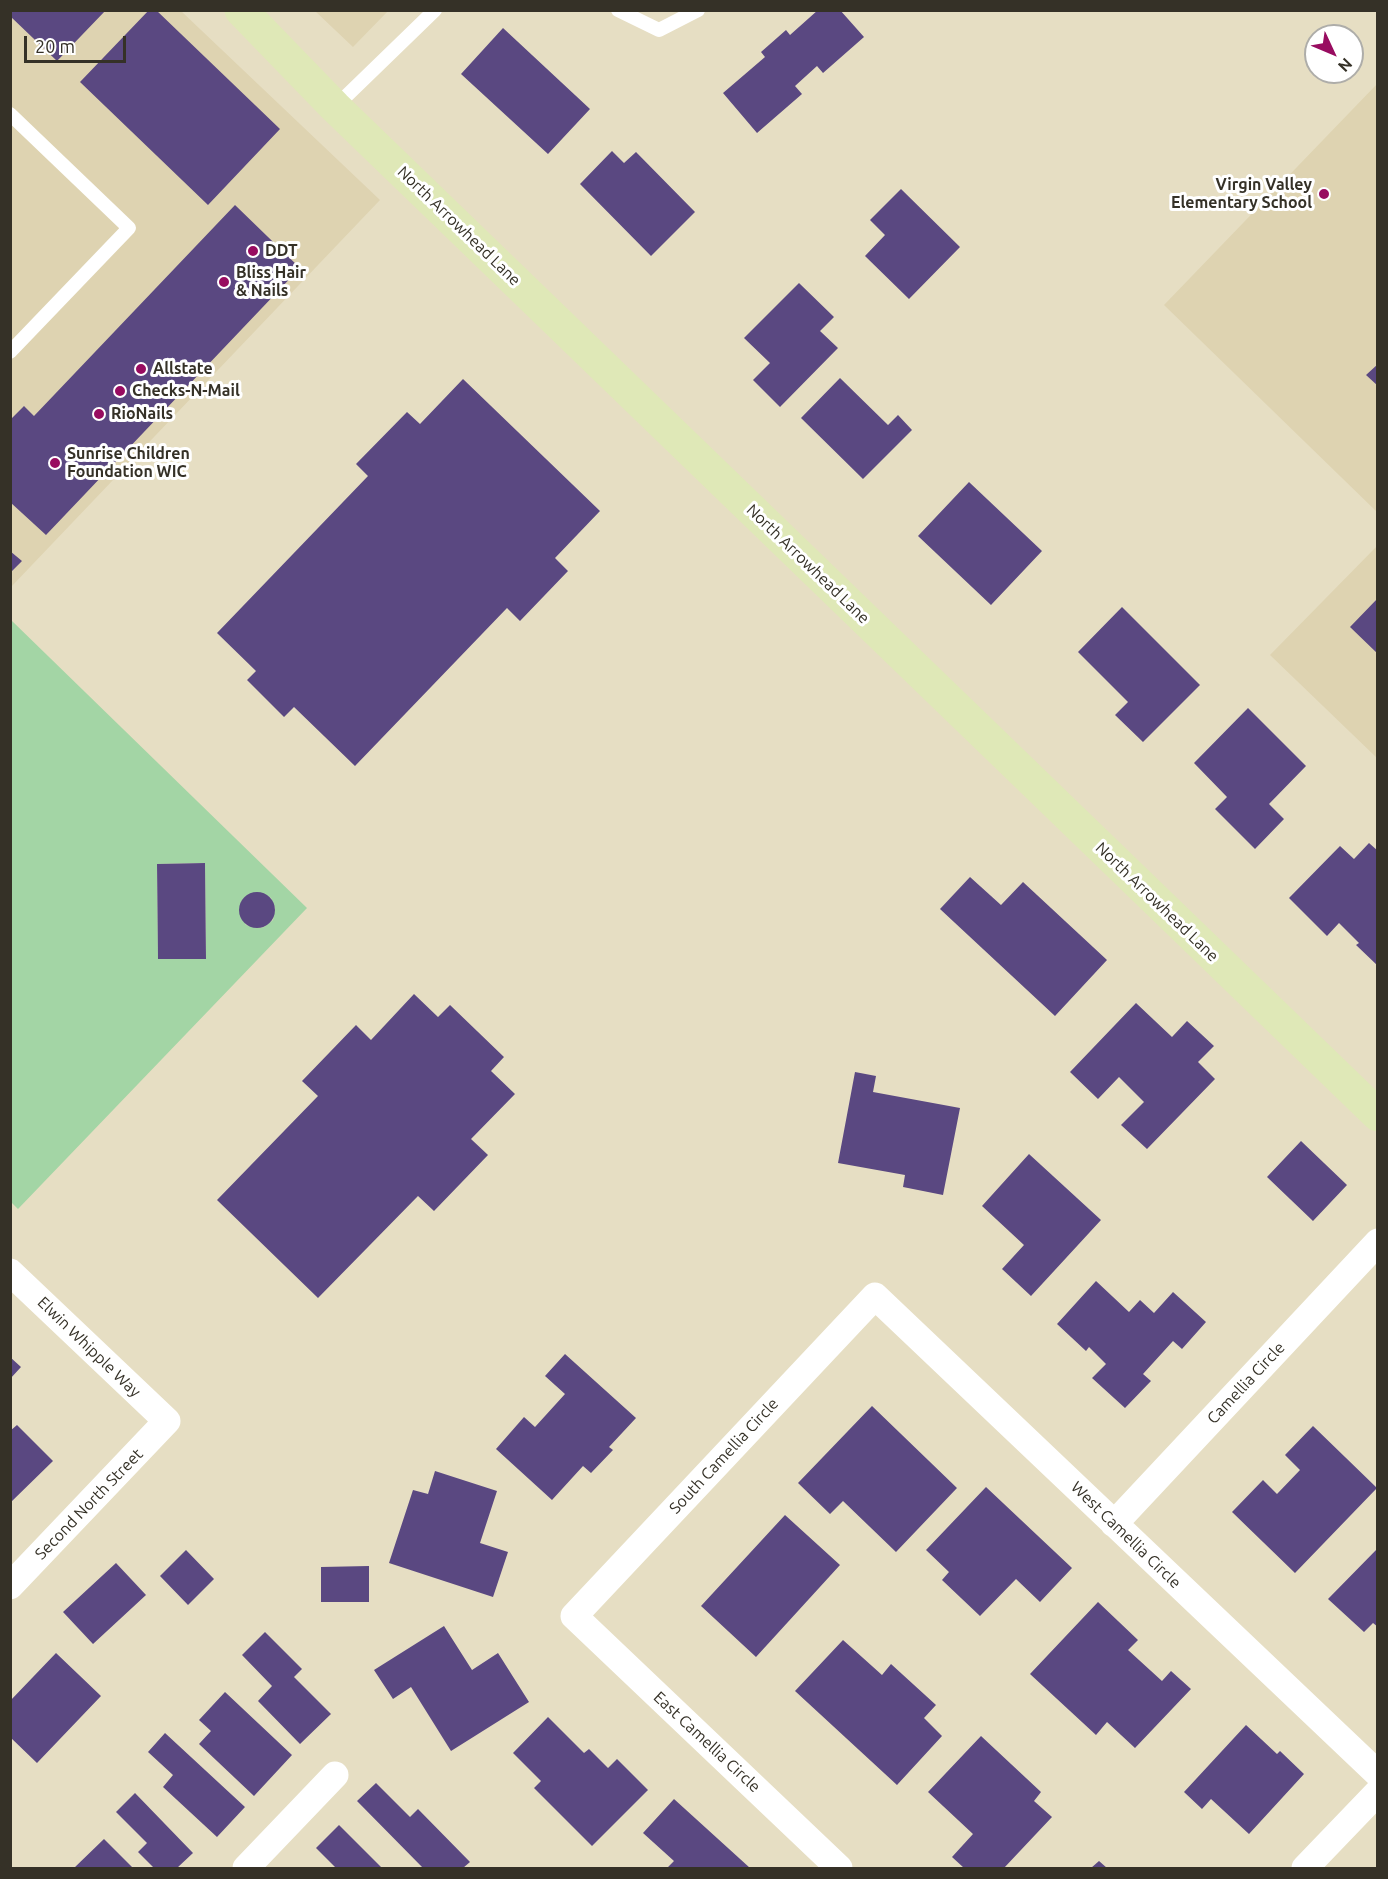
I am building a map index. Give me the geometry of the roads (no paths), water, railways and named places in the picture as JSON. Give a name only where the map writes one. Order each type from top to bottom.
[{"type":"street","name":"North Arrowhead Lane","points":[[241,10],[335,107],[1377,1115]]},
{"type":"street","name":"Camellia Circle","points":[[1114,1524],[1377,1242]]},
{"type":"street","name":"Elwin Whipple Way","points":[[10,1272],[167,1421]]},
{"type":"street","name":"West Camellia Circle","points":[[875,1296],[1377,1774]]},
{"type":"street","name":"South Camellia Circle","points":[[574,1616],[875,1296]]},
{"type":"street","name":"Second North Street","points":[[10,1586],[167,1421]]},
{"type":"street","name":"East Camellia Circle","points":[[574,1616],[840,1869]]},
{"type":"street","points":[[246,1869],[335,1775]]},
{"type":"street","points":[[1305,1869],[1377,1792]]},
{"type":"lane","points":[[335,107],[435,10]]},
{"type":"lane","points":[[618,10],[659,30],[698,10]]},
{"type":"lane","points":[[10,114],[129,228],[10,352]]},
{"type":"place","name":"Virgin Valley Elementary School","points":[[1324,194]]},
{"type":"place","name":"DDT","points":[[253,251]]},
{"type":"place","name":"Bliss Hair & Nails","points":[[224,282]]},
{"type":"place","name":"Allstate","points":[[141,369]]},
{"type":"place","name":"Checks-N-Mail","points":[[120,391]]},
{"type":"place","name":"RioNails","points":[[99,414]]},
{"type":"place","name":"Sunrise Children Foundation WIC","points":[[55,463]]}]
